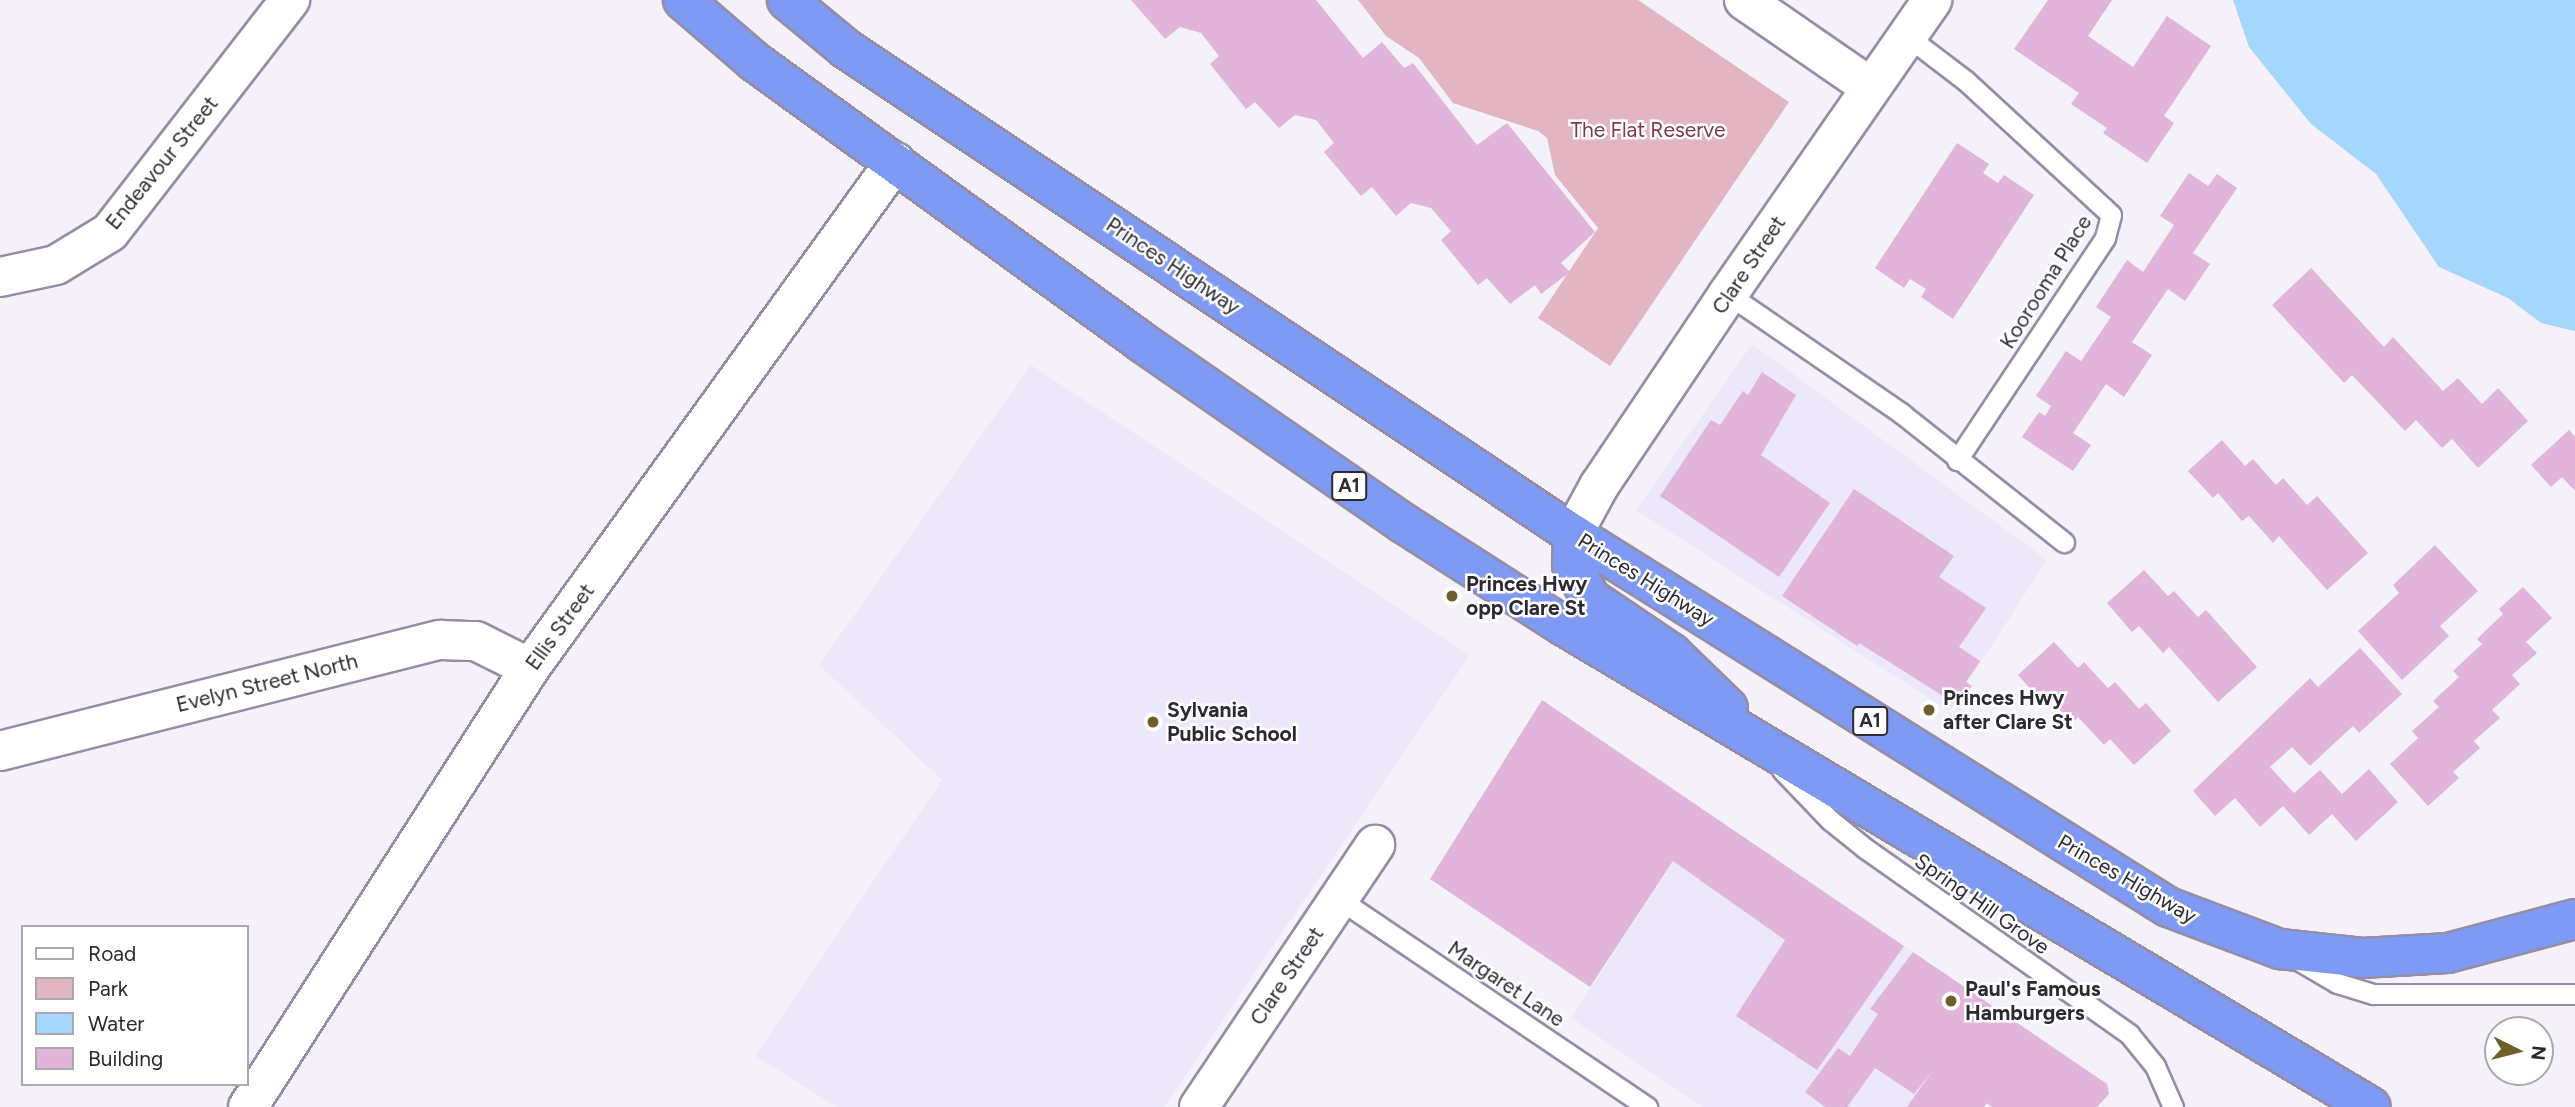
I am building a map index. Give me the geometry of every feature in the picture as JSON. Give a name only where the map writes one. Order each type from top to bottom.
[{"type":"highway","name":"A1","points":[[683,0],[729,43],[1139,341],[1403,523],[1756,740],[2371,1107]]},
{"type":"highway","name":"Princes Highway","points":[[787,0],[845,48],[1573,534],[2168,907],[2280,948],[2363,958],[2405,957],[2481,946],[2575,919]]},
{"type":"highway","points":[[1573,534],[1572,565],[1591,599],[1671,653],[1756,740]]},
{"type":"street","name":"Endeavour Street","points":[[0,277],[56,265],[110,232],[290,0]]},
{"type":"street","points":[[1744,0],[1870,88]]},
{"type":"street","name":"Clare Street","points":[[1573,534],[1599,486],[1728,294],[1932,0]]},
{"type":"street","name":"Ellis Street","points":[[248,1107],[530,668],[895,162]]},
{"type":"street","name":"Evelyn Street North","points":[[0,751],[440,640],[477,641],[530,668]]},
{"type":"street","name":"Clare Street","points":[[1199,1107],[1375,845]]},
{"type":"lane","name":"Koorooma Place","points":[[1907,36],[1966,81],[2111,215],[2105,237],[1957,460]]},
{"type":"lane","points":[[1728,294],[1901,413],[1957,460],[2064,542]]},
{"type":"lane","name":"Spring Hill Grove","points":[[1756,740],[1830,820],[1866,849],[2129,1034],[2152,1060],[2173,1107]]},
{"type":"lane","name":"Margaret Lane","points":[[1339,899],[1647,1107]]},
{"type":"lane","points":[[2280,948],[2337,983],[2373,994],[2575,994]]},
{"type":"shaded area","points":[[1752,344],[2047,560],[1949,711],[1636,510]]},
{"type":"shaded area","name":"Sylvania Public School","points":[[1031,365],[1470,655],[1164,1107],[837,1107],[755,1056],[942,780],[819,665]]},
{"type":"shaded area","points":[[1706,812],[2107,1084],[2109,1094],[2097,1107],[1702,1107],[1571,1018]]},
{"type":"green space","name":"The Flat Reserve","points":[[1358,0],[1638,0],[1789,102],[1610,366],[1538,318],[1598,228],[1555,175],[1547,138],[1538,131],[1453,103],[1419,58],[1386,36]]},
{"type":"water","points":[[2233,0],[2575,0],[2575,331],[2541,323],[2508,298],[2439,267],[2376,174],[2311,124],[2249,47]]},
{"type":"building","points":[[1131,0],[1316,0],[1363,58],[1382,42],[1404,68],[1413,63],[1477,145],[1507,123],[1595,232],[1561,263],[1570,272],[1541,294],[1535,285],[1510,304],[1487,278],[1478,285],[1441,240],[1451,231],[1431,208],[1411,203],[1396,216],[1372,187],[1361,196],[1324,152],[1334,143],[1316,120],[1295,115],[1279,128],[1255,102],[1246,109],[1210,64],[1219,56],[1201,33],[1180,27],[1165,39]]},
{"type":"building","points":[[2048,0],[2112,0],[2088,36],[2133,67],[2167,16],[2211,46],[2164,116],[2174,123],[2147,163],[2103,133],[2107,128],[2071,104],[2079,93],[2014,49]]},
{"type":"building","points":[[1957,143],[1989,164],[1983,173],[1998,183],[2004,175],[2034,195],[1953,319],[1921,297],[1926,289],[1910,279],[1904,288],[1875,268]]},
{"type":"building","points":[[2189,173],[2208,186],[2217,174],[2237,188],[2193,253],[2210,264],[2185,301],[2168,289],[2132,342],[2152,355],[2124,397],[2106,384],[2073,433],[2091,445],[2073,471],[2022,437],[2039,412],[2045,416],[2051,406],[2036,396],[2066,351],[2081,361],[2111,317],[2096,307],[2127,260],[2143,272],[2174,225],[2160,216]]},
{"type":"building","points":[[2311,268],[2384,347],[2393,337],[2443,391],[2458,378],[2482,404],[2498,388],[2528,421],[2478,468],[2452,439],[2442,448],[2416,420],[2405,431],[2352,375],[2344,383],[2272,305]]},
{"type":"building","points":[[1762,372],[1796,395],[1761,455],[1830,503],[1779,577],[1660,496],[1711,420],[1720,425],[1743,391],[1748,395]]},
{"type":"building","points":[[2569,430],[2575,437],[2575,491],[2562,477],[2551,487],[2531,465]]},
{"type":"building","points":[[2222,440],[2245,466],[2253,459],[2276,485],[2283,478],[2307,505],[2317,496],[2368,553],[2327,590],[2279,536],[2273,543],[2249,516],[2242,521],[2218,493],[2213,498],[2188,471]]},
{"type":"building","points":[[1854,489],[1954,556],[1939,577],[1986,608],[1959,647],[1980,661],[1966,682],[1972,686],[1959,706],[1859,643],[1857,646],[1782,596]]},
{"type":"building","points":[[2435,545],[2478,591],[2440,626],[2449,636],[2402,680],[2358,631],[2399,593],[2393,585]]},
{"type":"building","points":[[2144,570],[2168,596],[2174,591],[2198,617],[2206,610],[2257,667],[2218,702],[2169,647],[2163,653],[2139,626],[2132,632],[2107,603]]},
{"type":"building","points":[[2523,587],[2552,618],[2526,642],[2537,653],[2512,675],[2520,684],[2492,710],[2500,718],[2474,741],[2480,748],[2453,772],[2459,778],[2428,806],[2390,764],[2418,738],[2412,731],[2439,707],[2433,701],[2459,677],[2453,671],[2482,644],[2477,639],[2503,614],[2499,609]]},
{"type":"building","points":[[2054,642],[2078,668],[2084,662],[2108,688],[2115,682],[2139,709],[2146,703],[2171,731],[2134,765],[2110,739],[2104,745],[2078,717],[2072,723],[2047,695],[2041,701],[2018,675]]},
{"type":"building","points":[[2360,648],[2402,694],[2359,733],[2353,726],[2310,766],[2292,747],[2270,767],[2294,793],[2320,770],[2342,794],[2369,769],[2398,802],[2356,841],[2332,814],[2309,835],[2283,806],[2260,827],[2235,798],[2215,816],[2193,791],[2310,678],[2318,687]]},
{"type":"building","points":[[1542,700],[1904,946],[1817,1070],[1736,1016],[1785,940],[1673,861],[1590,987],[1430,879]]},
{"type":"building","points":[[1913,952],[2107,1084],[2109,1094],[2097,1107],[1992,1107],[1987,1103],[1984,1107],[1907,1107],[1933,1070],[1914,1094],[1875,1068],[1847,1107],[1825,1107],[1805,1092],[1838,1048],[1850,1056],[1878,1014],[1870,1009]]},
{"type":"place","name":"Princes Hwy opp Clare St","points":[[1452,596]]},
{"type":"place","name":"Princes Hwy after Clare St","points":[[1929,710]]},
{"type":"place","name":"Sylvania Public School","points":[[1153,722]]},
{"type":"place","name":"Paul's Famous Hamburgers","points":[[1951,1001]]}]
